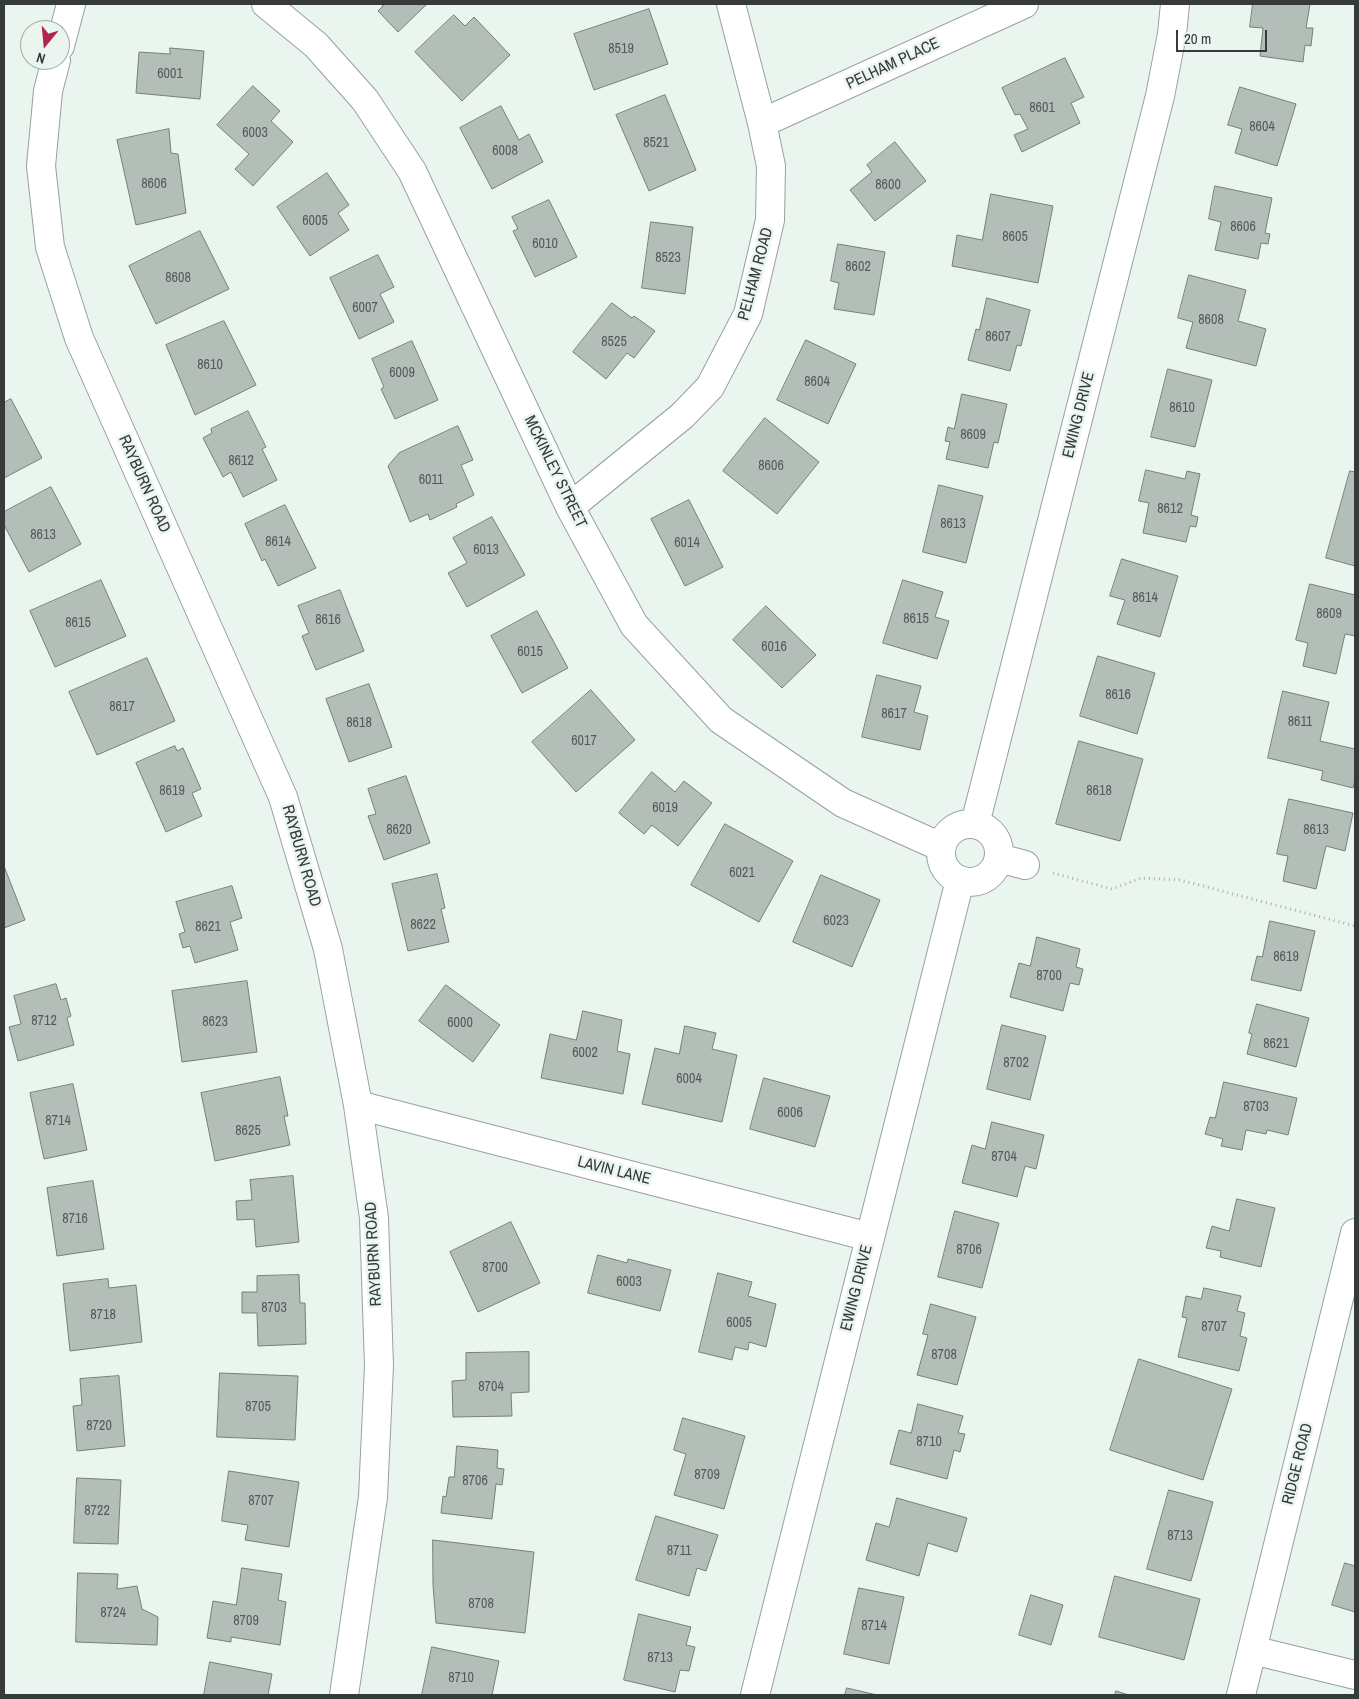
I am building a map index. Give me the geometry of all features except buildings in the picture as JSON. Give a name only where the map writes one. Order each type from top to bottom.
[{"type":"street","points":[[67,20],[71,4]]},
{"type":"street","name":"MCKINLEY STREET","points":[[266,4],[316,45],[359,93],[412,171],[570,506],[634,625],[721,720],[843,803],[942,847]]},
{"type":"street","name":"PELHAM ROAD","points":[[570,506],[682,416],[710,387],[748,314],[770,220],[771,166],[762,123],[731,4]]},
{"type":"street","name":"PELHAM PLACE","points":[[762,123],[1024,4]]},
{"type":"street","name":"EWING DRIVE","points":[[975,824],[1160,96],[1172,34],[1175,4]]},
{"type":"street","name":"RAYBURN ROAD","points":[[53,70],[48,91],[40,166],[50,247],[79,338],[283,797],[328,949],[358,1105],[374,1218],[379,1366],[373,1498],[344,1695]]},
{"type":"street","points":[[975,824],[989,831],[994,836],[998,843],[999,858],[996,866],[984,878],[977,881],[960,880],[947,870],[941,855],[942,847],[945,838],[958,826],[975,824]]},
{"type":"street","points":[[999,858],[1025,865]]},
{"type":"street","name":"EWING DRIVE","points":[[755,1695],[960,880]]},
{"type":"street","name":"LAVIN LANE","points":[[358,1105],[870,1237]]},
{"type":"street","name":"RIDGE ROAD","points":[[1241,1695],[1355,1233]]},
{"type":"street","points":[[1252,1650],[1355,1675]]},
{"type":"path","points":[[1025,865],[1112,889],[1141,878],[1180,880],[1355,926]]}]
